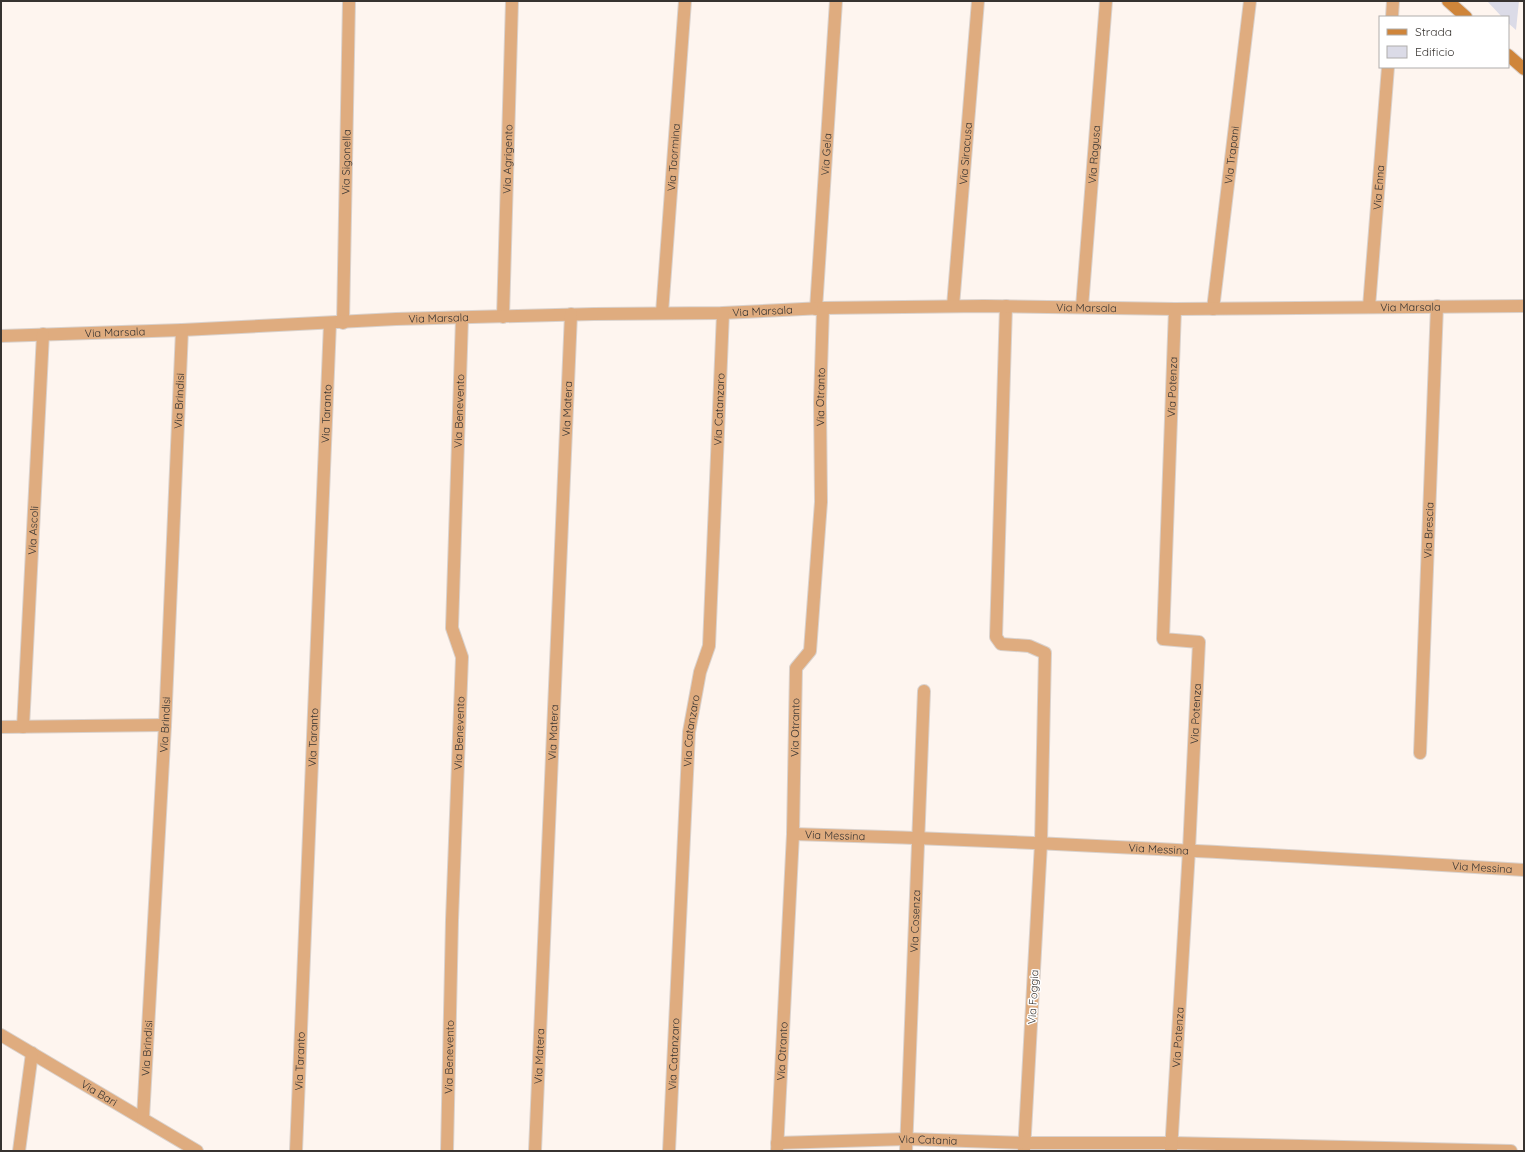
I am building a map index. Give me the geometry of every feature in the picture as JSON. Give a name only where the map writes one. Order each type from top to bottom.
[{"type":"street","name":"Via Sigonella","points":[[343,323],[348,1]]},
{"type":"street","name":"Via Agrigento","points":[[504,317],[512,1]]},
{"type":"street","name":"Via Taormina","points":[[662,313],[685,1]]},
{"type":"street","name":"Via Gela","points":[[819,308],[836,1]]},
{"type":"street","name":"Via Siracusa","points":[[953,306],[978,1]]},
{"type":"street","name":"Via Ragusa","points":[[1082,307],[1106,1]]},
{"type":"street","name":"Via Trapani","points":[[1213,309],[1250,1]]},
{"type":"street","points":[[1392,16],[1393,1]]},
{"type":"street","points":[[1448,1],[1465,16]]},
{"type":"street","points":[[1509,56],[1524,69]]},
{"type":"street","name":"Via Enna","points":[[1369,307],[1388,68]]},
{"type":"street","name":"Via Marsala","points":[[1,336],[182,330],[343,323],[396,319],[571,314],[723,313],[819,308],[1006,306],[1213,309],[1524,306]]},
{"type":"street","name":"Via Foggia","points":[[1006,306],[996,637],[1001,644],[1029,646],[1045,654],[1041,843],[1024,1147]]},
{"type":"street","name":"Via Brescia","points":[[1420,753],[1437,306]]},
{"type":"street","name":"Via Otranto","points":[[777,1147],[793,834],[796,668],[810,651],[821,502],[819,308]]},
{"type":"street","name":"Via Potenza","points":[[1172,1147],[1199,642],[1163,640],[1175,309]]},
{"type":"street","name":"Via Catanzaro","points":[[668,1151],[688,732],[700,672],[709,646],[723,313]]},
{"type":"street","name":"Via Matera","points":[[535,1151],[571,314]]},
{"type":"street","name":"Via Benevento","points":[[448,1151],[452,920],[462,657],[452,628],[462,318]]},
{"type":"street","name":"Via Taranto","points":[[296,1151],[330,323]]},
{"type":"street","name":"Via Brindisi","points":[[143,1118],[165,725],[182,330]]},
{"type":"street","name":"Via Ascoli","points":[[23,727],[43,334]]},
{"type":"street","name":"Via Cosenza","points":[[907,1145],[924,691]]},
{"type":"street","points":[[1,728],[165,725]]},
{"type":"street","name":"Via Messina","points":[[793,834],[1189,850],[1524,870]]},
{"type":"street","name":"Via Bari","points":[[1,1035],[197,1151]]},
{"type":"street","points":[[19,1151],[32,1053]]},
{"type":"street","name":"Via Catania","points":[[777,1147],[907,1145],[1511,1151]]},
{"type":"building","points":[[1487,1],[1519,1],[1516,30],[1509,24],[1509,16],[1501,16]]}]
